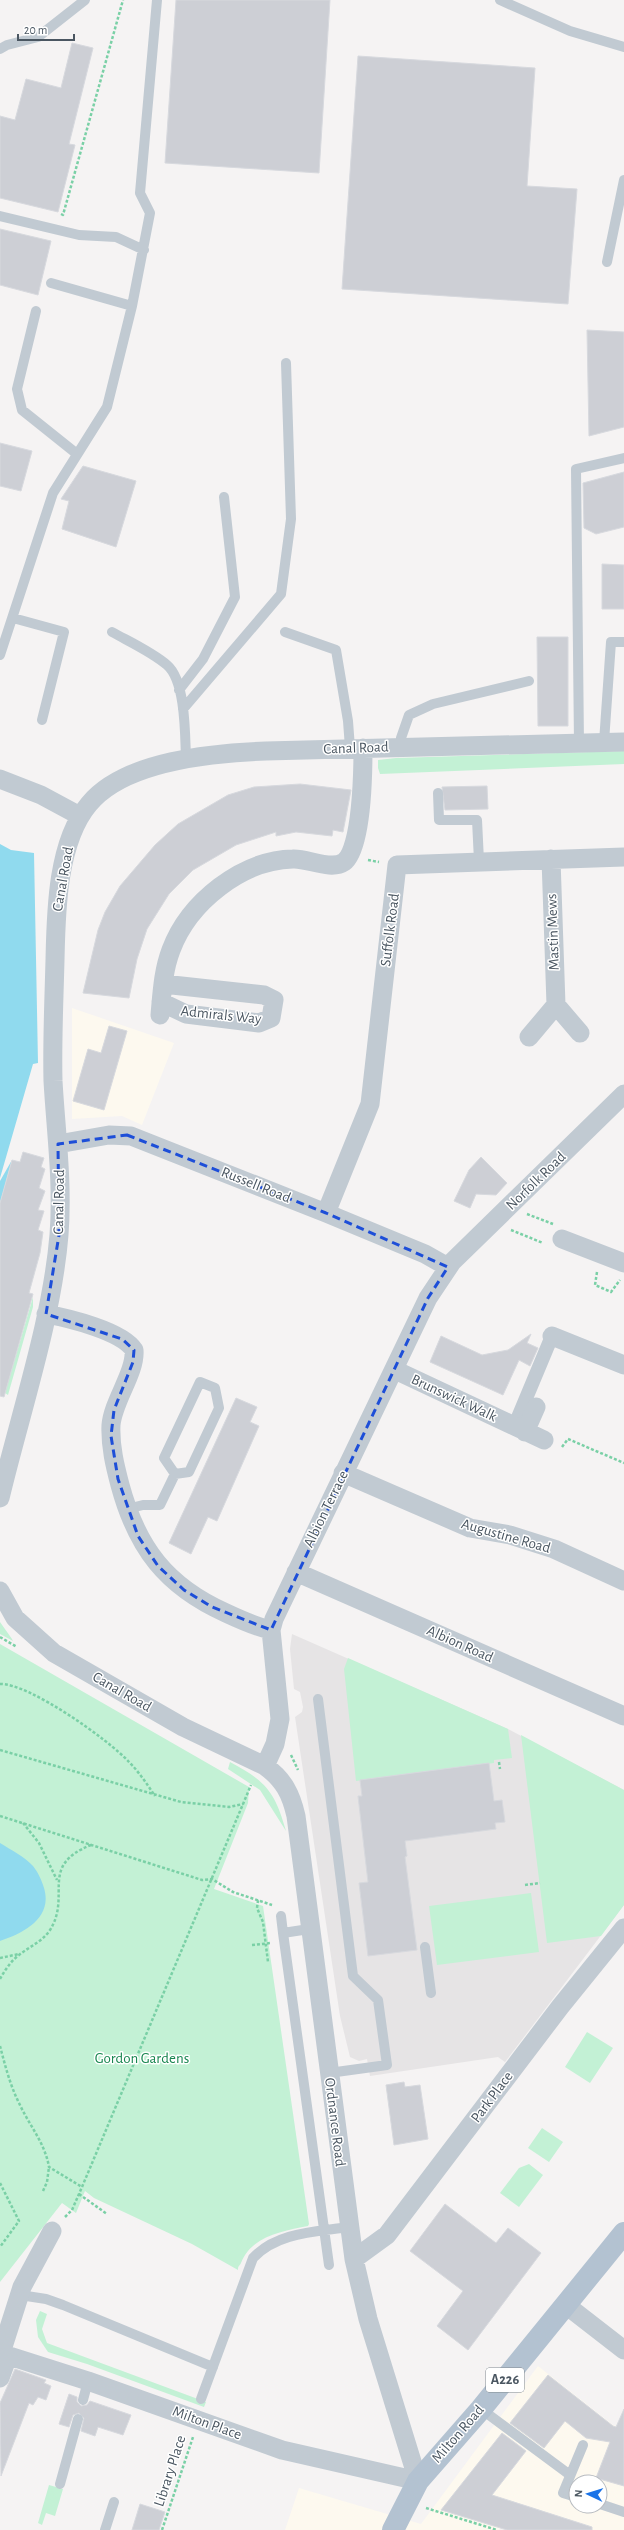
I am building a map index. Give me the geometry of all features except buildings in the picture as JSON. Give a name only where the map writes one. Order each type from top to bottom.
[{"type":"main road","name":"Milton Road","points":[[393,2530],[418,2481],[480,2409],[624,2233]]},
{"type":"street","name":"Canal Road","points":[[0,1498],[46,1314],[59,1235],[60,1183],[53,1078],[57,908],[67,851],[80,816],[93,799],[118,782],[151,768],[186,759],[254,751],[624,742]]},
{"type":"street","points":[[161,1000],[167,961],[181,930],[195,909],[223,885],[272,861],[296,859],[336,865],[344,862],[349,856],[353,848],[363,788],[356,748]]},
{"type":"street","points":[[0,779],[41,795],[80,816]]},
{"type":"street","points":[[397,865],[624,857]]},
{"type":"street","name":"Mastin Mews","points":[[551,859],[556,1005]]},
{"type":"street","name":"Suffolk Road","points":[[326,1213],[370,1104],[397,865]]},
{"type":"street","name":"Admirals Way","points":[[264,995],[274,1000],[274,1007],[271,1018],[259,1023],[184,1014],[161,1000],[264,995]]},
{"type":"street","points":[[529,1037],[556,1005],[580,1033]]},
{"type":"street","name":"Norfolk Road","points":[[448,1267],[624,1094]]},
{"type":"street","name":"Russell Road","points":[[58,1144],[109,1135],[127,1135],[326,1213],[425,1254],[448,1267]]},
{"type":"street","points":[[562,1238],[624,1263]]},
{"type":"street","name":"Albion Terrace","points":[[265,1766],[275,1744],[280,1719],[271,1630],[296,1572],[395,1370],[428,1298],[448,1267]]},
{"type":"street","points":[[46,1314],[71,1320],[122,1339],[134,1350],[133,1362],[117,1401],[111,1429],[112,1452],[127,1509],[148,1554],[184,1590],[212,1607],[271,1630]]},
{"type":"street","points":[[552,1336],[624,1365]]},
{"type":"street","name":"Brunswick Walk","points":[[520,1429],[552,1336]]},
{"type":"street","name":"Brunswick Walk","points":[[395,1370],[544,1440]]},
{"type":"street","points":[[520,1429],[536,1407]]},
{"type":"street","name":"Augustine Road","points":[[344,1473],[470,1528],[510,1535],[554,1549],[624,1581]]},
{"type":"street","name":"Albion Road","points":[[296,1572],[624,1716]]},
{"type":"street","name":"Canal Road","points":[[0,1591],[15,1618],[54,1653],[183,1727],[265,1766]]},
{"type":"street","name":"Ordnance Road","points":[[265,1766],[285,1785],[293,1805],[354,2259],[368,2319],[418,2481]]},
{"type":"street","name":"Park Place","points":[[354,2259],[387,2235],[560,2006],[624,1928]]},
{"type":"street","points":[[0,2378],[3,2354],[20,2295],[52,2231]]},
{"type":"street","points":[[566,2305],[624,2350]]},
{"type":"street","name":"Milton Place","points":[[3,2354],[88,2381],[282,2450],[418,2481]]},
{"type":"lane","points":[[0,48],[38,37],[85,0]]},
{"type":"lane","points":[[0,655],[3,635],[13,618],[53,493],[107,407],[132,306],[150,213],[140,193],[157,0]]},
{"type":"lane","points":[[500,0],[570,31],[624,47]]},
{"type":"lane","points":[[607,262],[624,180]]},
{"type":"lane","points":[[0,216],[79,235],[116,237],[144,250]]},
{"type":"lane","points":[[51,283],[132,306]]},
{"type":"lane","points":[[36,311],[17,389],[22,410],[77,454]]},
{"type":"lane","points":[[183,710],[281,594],[291,519],[286,363]]},
{"type":"lane","points":[[579,743],[576,469],[624,458]]},
{"type":"lane","points":[[179,690],[204,659],[235,597],[224,497]]},
{"type":"lane","points":[[13,618],[64,632],[42,720]]},
{"type":"lane","points":[[112,632],[168,665],[175,676],[183,710],[186,759]]},
{"type":"lane","points":[[285,632],[336,650],[348,721],[356,748]]},
{"type":"lane","points":[[604,742],[611,642],[624,642]]},
{"type":"lane","points":[[401,747],[401,738],[409,716],[433,704],[529,681]]},
{"type":"lane","points":[[438,793],[439,820],[477,820],[479,861]]},
{"type":"lane","points":[[203,1382],[216,1389],[218,1408],[189,1472],[175,1474],[164,1458],[198,1384],[203,1382]]},
{"type":"lane","points":[[127,1509],[143,1505],[160,1505],[175,1474]]},
{"type":"lane","points":[[318,1700],[353,1976],[378,2000],[387,2065],[329,2073]]},
{"type":"lane","points":[[280,1912],[329,2265]]},
{"type":"lane","points":[[283,1933],[309,1929]]},
{"type":"lane","points":[[425,1947],[431,1993]]},
{"type":"lane","points":[[201,2399],[253,2258],[261,2250],[283,2238],[349,2227]]},
{"type":"lane","points":[[20,2295],[46,2298],[213,2367]]},
{"type":"lane","points":[[83,2400],[88,2381]]},
{"type":"lane","points":[[480,2409],[569,2474]]},
{"type":"lane","points":[[60,2484],[78,2420]]},
{"type":"lane","points":[[570,2474],[583,2445]]},
{"type":"lane","points":[[568,2480],[563,2493],[568,2495]]},
{"type":"lane","points":[[105,2530],[114,2502]]},
{"type":"lane","points":[[608,2507],[624,2512]]},
{"type":"path","points":[[56,213],[63,215],[124,0]]},
{"type":"path","points":[[349,856],[397,865]]},
{"type":"path","points":[[544,1440],[562,1448],[568,1438],[624,1462]]},
{"type":"path","points":[[0,1684],[18,1687],[35,1695],[85,1726],[128,1761],[155,1796]]},
{"type":"path","points":[[0,1750],[155,1796],[208,1807],[229,1807],[243,1804]]},
{"type":"path","points":[[499,1762],[500,1769]]},
{"type":"path","points":[[52,2231],[72,2210],[251,1785]]},
{"type":"path","points":[[0,1816],[202,1880],[212,1879],[233,1892],[258,1900],[280,1912]]},
{"type":"path","points":[[0,1958],[20,1954],[32,1948],[50,1929],[59,1904],[57,1881],[39,1843],[23,1823]]},
{"type":"path","points":[[57,1881],[68,1860],[80,1850],[91,1845]]},
{"type":"path","points":[[525,1885],[540,1883]]},
{"type":"path","points":[[258,1900],[257,1908],[263,1922],[268,1962]]},
{"type":"path","points":[[252,1945],[273,1942]]},
{"type":"path","points":[[0,1979],[20,1954]]},
{"type":"path","points":[[0,2046],[19,2102],[47,2154],[49,2168],[47,2182],[43,2191]]},
{"type":"path","points":[[49,2168],[82,2187]]},
{"type":"path","points":[[0,2183],[19,2221],[0,2247]]},
{"type":"path","points":[[79,2194],[107,2214]]},
{"type":"path","name":"Library Place","points":[[162,2530],[195,2432],[202,2421]]},
{"type":"path","points":[[406,2502],[497,2530]]},
{"type":"highlighted area","points":[[127,1135],[326,1213],[448,1267],[428,1298],[271,1630],[212,1607],[184,1590],[158,1566],[138,1536],[118,1479],[111,1436],[114,1410],[133,1362],[134,1350],[122,1339],[46,1314],[59,1235],[58,1144]]},
{"type":"shaded area","points":[[72,1008],[174,1043],[142,1125],[122,1116],[72,1119]]},
{"type":"shaded area","points":[[292,1634],[508,1729],[624,1790],[624,1905],[505,2062],[498,2057],[370,2076],[367,2059],[359,2061],[350,2057],[340,2016],[295,1717],[302,1712],[303,1707],[300,1692],[294,1689],[290,1649]]},
{"type":"shaded area","points":[[538,2366],[613,2425],[624,2428],[624,2530],[507,2530],[500,2528],[499,2530],[285,2530],[299,2488],[421,2524]]},
{"type":"green space","points":[[624,751],[624,764],[380,774],[378,768],[378,760],[396,758]]},
{"type":"green space","points":[[33,1297],[33,1307],[8,1395],[5,1393]]},
{"type":"green space","points":[[0,1622],[12,1639],[13,1641],[0,1634]]},
{"type":"green space","name":"Gordon Gardens","points":[[0,1644],[249,1787],[248,1803],[214,1889],[263,1906],[309,2224],[308,2226],[269,2236],[260,2241],[246,2254],[238,2267],[238,2270],[192,2244],[94,2198],[85,2191],[76,2213],[62,2203],[0,2282]]},
{"type":"green space","points":[[348,1658],[508,1729],[512,1758],[494,1760],[494,1763],[356,1781],[344,1669]]},
{"type":"green space","points":[[521,1735],[624,1790],[624,1905],[601,1936],[547,1943]]},
{"type":"green space","points":[[230,1762],[252,1775],[267,1789],[278,1806],[286,1831],[260,1790],[228,1769]]},
{"type":"green space","points":[[531,1893],[539,1952],[437,1965],[429,1906]]},
{"type":"green space","points":[[587,2032],[613,2048],[590,2083],[565,2067]]},
{"type":"green space","points":[[542,2128],[563,2142],[549,2162],[528,2148]]},
{"type":"green space","points":[[529,2164],[543,2175],[519,2207],[500,2193],[519,2168]]},
{"type":"green space","points":[[40,2311],[47,2314],[42,2329],[47,2343],[206,2402],[204,2407],[87,2364],[48,2352],[38,2337],[36,2320]]},
{"type":"green space","points":[[49,2485],[63,2489],[55,2516],[46,2513],[42,2525],[38,2523]]},
{"type":"water","points":[[0,844],[11,850],[34,853],[38,1063],[33,1064],[0,1178]]},
{"type":"water","points":[[12,1160],[0,1203],[0,1181]]},
{"type":"water","points":[[0,1843],[22,1856],[33,1866],[42,1882],[46,1899],[40,1916],[34,1923],[18,1934],[0,1941]]}]
